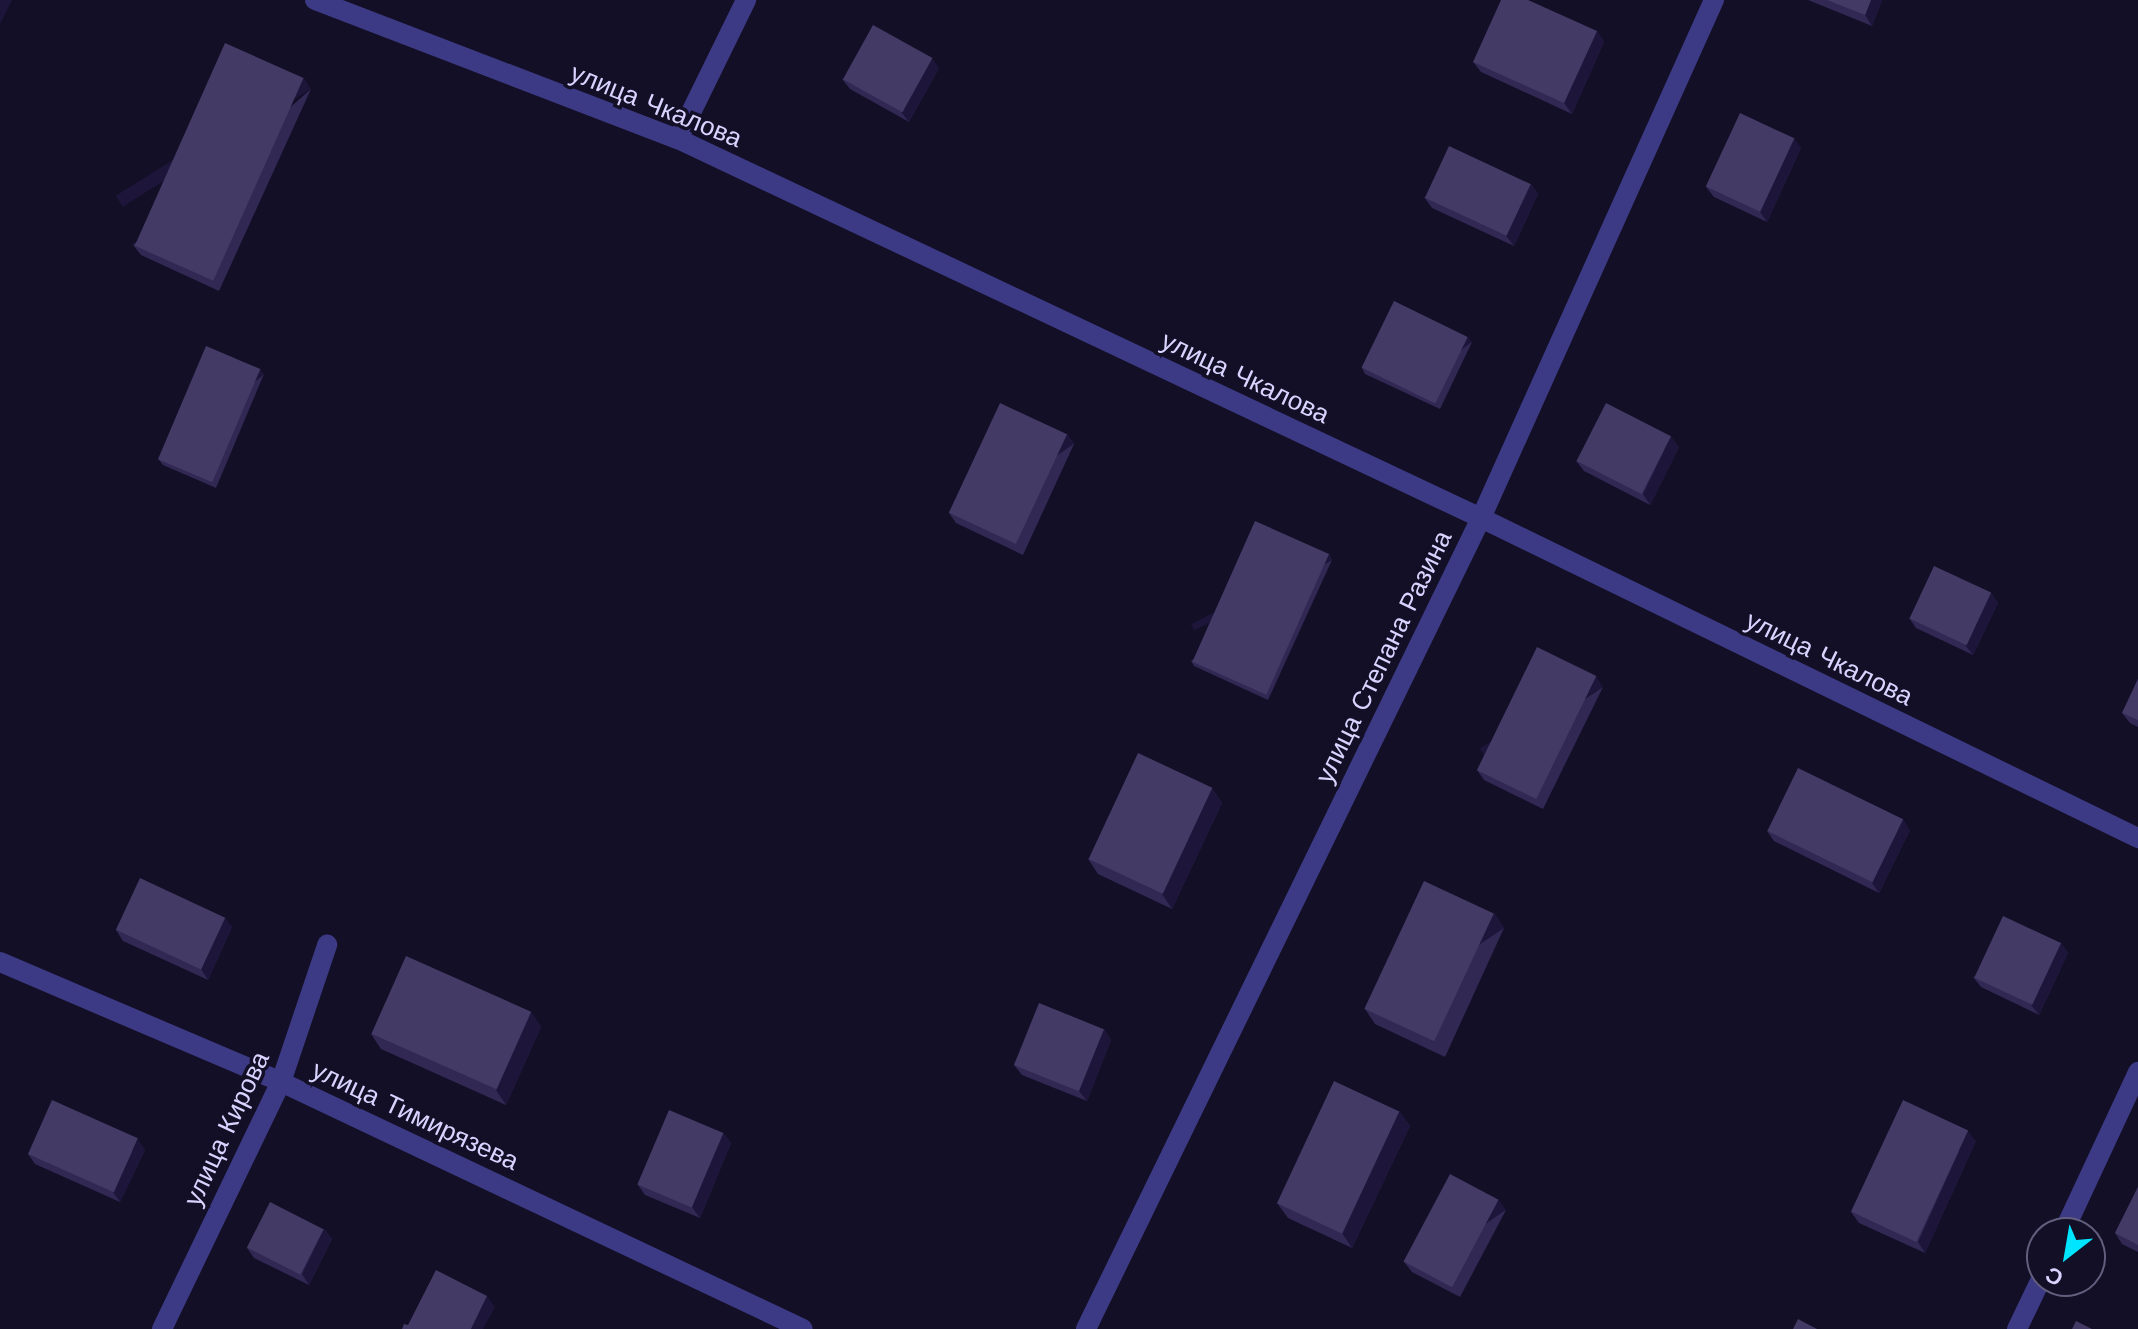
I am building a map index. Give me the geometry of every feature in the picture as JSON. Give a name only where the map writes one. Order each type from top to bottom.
[{"type":"street","name":"улица Чкалова","points":[[315,0],[678,139],[1481,518],[2138,838]]},
{"type":"street","points":[[678,139],[746,0]]},
{"type":"street","name":"улица Степана Разина","points":[[1086,1329],[1481,518],[1714,0]]},
{"type":"street","name":"улица Кирова","points":[[162,1329],[281,1082],[327,945]]},
{"type":"street","name":"улица Тимирязева","points":[[0,962],[281,1082],[803,1329]]},
{"type":"street","points":[[2070,1217],[2138,1072]]},
{"type":"street","points":[[2017,1329],[2032,1297]]},
{"type":"building","points":[[1501,0],[1528,0],[1597,31],[1564,103],[1473,62]]},
{"type":"building","points":[[1827,0],[1871,0],[1865,15]]},
{"type":"building","points":[[873,25],[932,58],[902,112],[843,79]]},
{"type":"building","points":[[225,43],[304,78],[213,281],[135,246]]},
{"type":"building","points":[[1740,113],[1794,138],[1760,212],[1706,186]]},
{"type":"building","points":[[1449,146],[1531,184],[1506,236],[1425,198]]},
{"type":"building","points":[[1394,301],[1468,337],[1435,403],[1362,368]]},
{"type":"building","points":[[206,346],[260,369],[212,482],[158,459]]},
{"type":"building","points":[[1000,403],[1067,434],[1016,544],[949,513]]},
{"type":"building","points":[[1606,403],[1671,436],[1642,494],[1576,461]]},
{"type":"building","points":[[1255,521],[1329,554],[1266,695],[1192,662]]},
{"type":"building","points":[[1934,566],[1991,593],[1967,645],[1909,619]]},
{"type":"building","points":[[1537,647],[1596,676],[1536,799],[1477,770]]},
{"type":"building","points":[[2138,679],[2138,720],[2122,713]]},
{"type":"building","points":[[1138,753],[1212,788],[1163,894],[1089,859]]},
{"type":"building","points":[[1798,768],[1903,819],[1872,882],[1767,831]]},
{"type":"building","points":[[140,878],[225,918],[201,969],[116,930]]},
{"type":"building","points":[[1424,881],[1494,914],[1434,1041],[1364,1009]]},
{"type":"building","points":[[2003,916],[2061,943],[2032,1005],[1974,978]]},
{"type":"building","points":[[406,956],[531,1012],[497,1089],[371,1034]]},
{"type":"building","points":[[1039,1003],[1104,1029],[1079,1091],[1014,1065]]},
{"type":"building","points":[[1334,1081],[1399,1111],[1342,1234],[1277,1203]]},
{"type":"building","points":[[52,1100],[138,1138],[114,1192],[28,1154]]},
{"type":"building","points":[[1903,1100],[1968,1130],[1916,1242],[1851,1211]]},
{"type":"building","points":[[669,1110],[723,1133],[692,1208],[637,1185]]},
{"type":"building","points":[[1450,1174],[1499,1200],[1452,1287],[1404,1261]]},
{"type":"building","points":[[2138,1187],[2138,1245],[2115,1233]]},
{"type":"building","points":[[270,1202],[323,1229],[300,1275],[247,1247]]},
{"type":"building","points":[[436,1270],[487,1296],[471,1329],[402,1329],[404,1324],[408,1325]]},
{"type":"building","points":[[1798,1319],[1817,1329],[1793,1329]]},
{"type":"building","points":[[2076,1321],[2092,1329],[2072,1329]]}]
